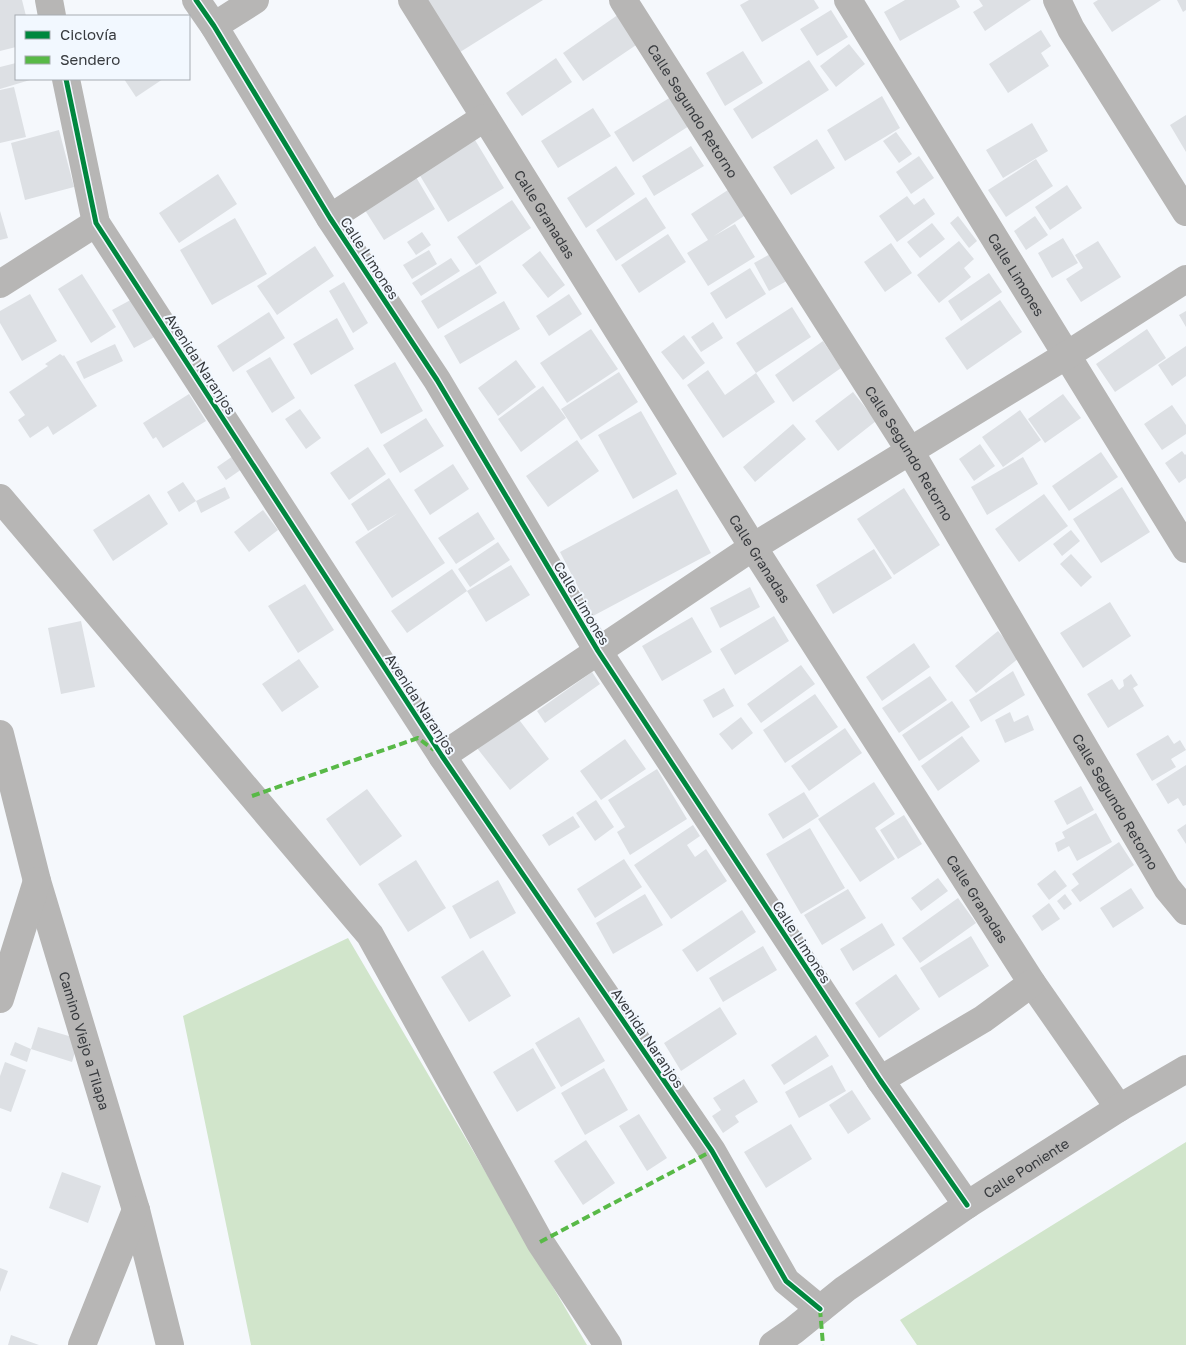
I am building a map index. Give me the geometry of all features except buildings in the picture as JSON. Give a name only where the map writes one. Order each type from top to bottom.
[{"type":"street","points":[[49,0],[52,15]]},
{"type":"street","name":"Calle Limones","points":[[196,0],[214,26],[330,218],[437,380],[598,651],[880,1080],[967,1205]]},
{"type":"street","points":[[214,26],[255,0]]},
{"type":"street","name":"Calle Granadas","points":[[412,0],[484,118],[754,547],[1032,983],[1120,1108]]},
{"type":"street","name":"Calle Segundo Retorno","points":[[623,0],[910,451],[1167,888],[1186,911]]},
{"type":"street","name":"Calle Limones","points":[[848,0],[1186,549]]},
{"type":"street","points":[[1057,0],[1071,29],[1186,212]]},
{"type":"street","name":"Avenida Naranjos","points":[[66,80],[96,223],[442,756],[712,1151],[786,1281],[820,1309]]},
{"type":"street","points":[[330,218],[484,118]]},
{"type":"street","points":[[0,284],[96,223]]},
{"type":"street","points":[[442,756],[754,547],[1067,355],[1186,279]]},
{"type":"street","points":[[0,498],[370,935],[540,1242],[608,1345]]},
{"type":"street","name":"Camino Viejo a Tilapa","points":[[0,734],[37,881],[136,1210],[170,1345]]},
{"type":"street","points":[[0,1000],[37,881]]},
{"type":"street","points":[[880,1080],[983,1019],[1032,983]]},
{"type":"street","name":"Calle Poniente","points":[[773,1345],[845,1288],[967,1205],[1120,1108],[1186,1069]]},
{"type":"street","points":[[82,1345],[136,1210]]},
{"type":"green space","points":[[348,938],[587,1345],[251,1345],[183,1016]]},
{"type":"green space","points":[[1186,1142],[1186,1345],[917,1345],[900,1320]]},
{"type":"marked path","points":[[252,796],[418,738],[434,750]]},
{"type":"marked path","points":[[540,1242],[712,1151]]},
{"type":"marked path","points":[[820,1309],[823,1345]]},
{"type":"cycle path","points":[[196,0],[214,26],[330,218],[437,380],[598,651],[880,1080],[967,1205]]},
{"type":"cycle path","points":[[66,80],[96,223],[442,756],[712,1151],[786,1281],[820,1309]]}]
